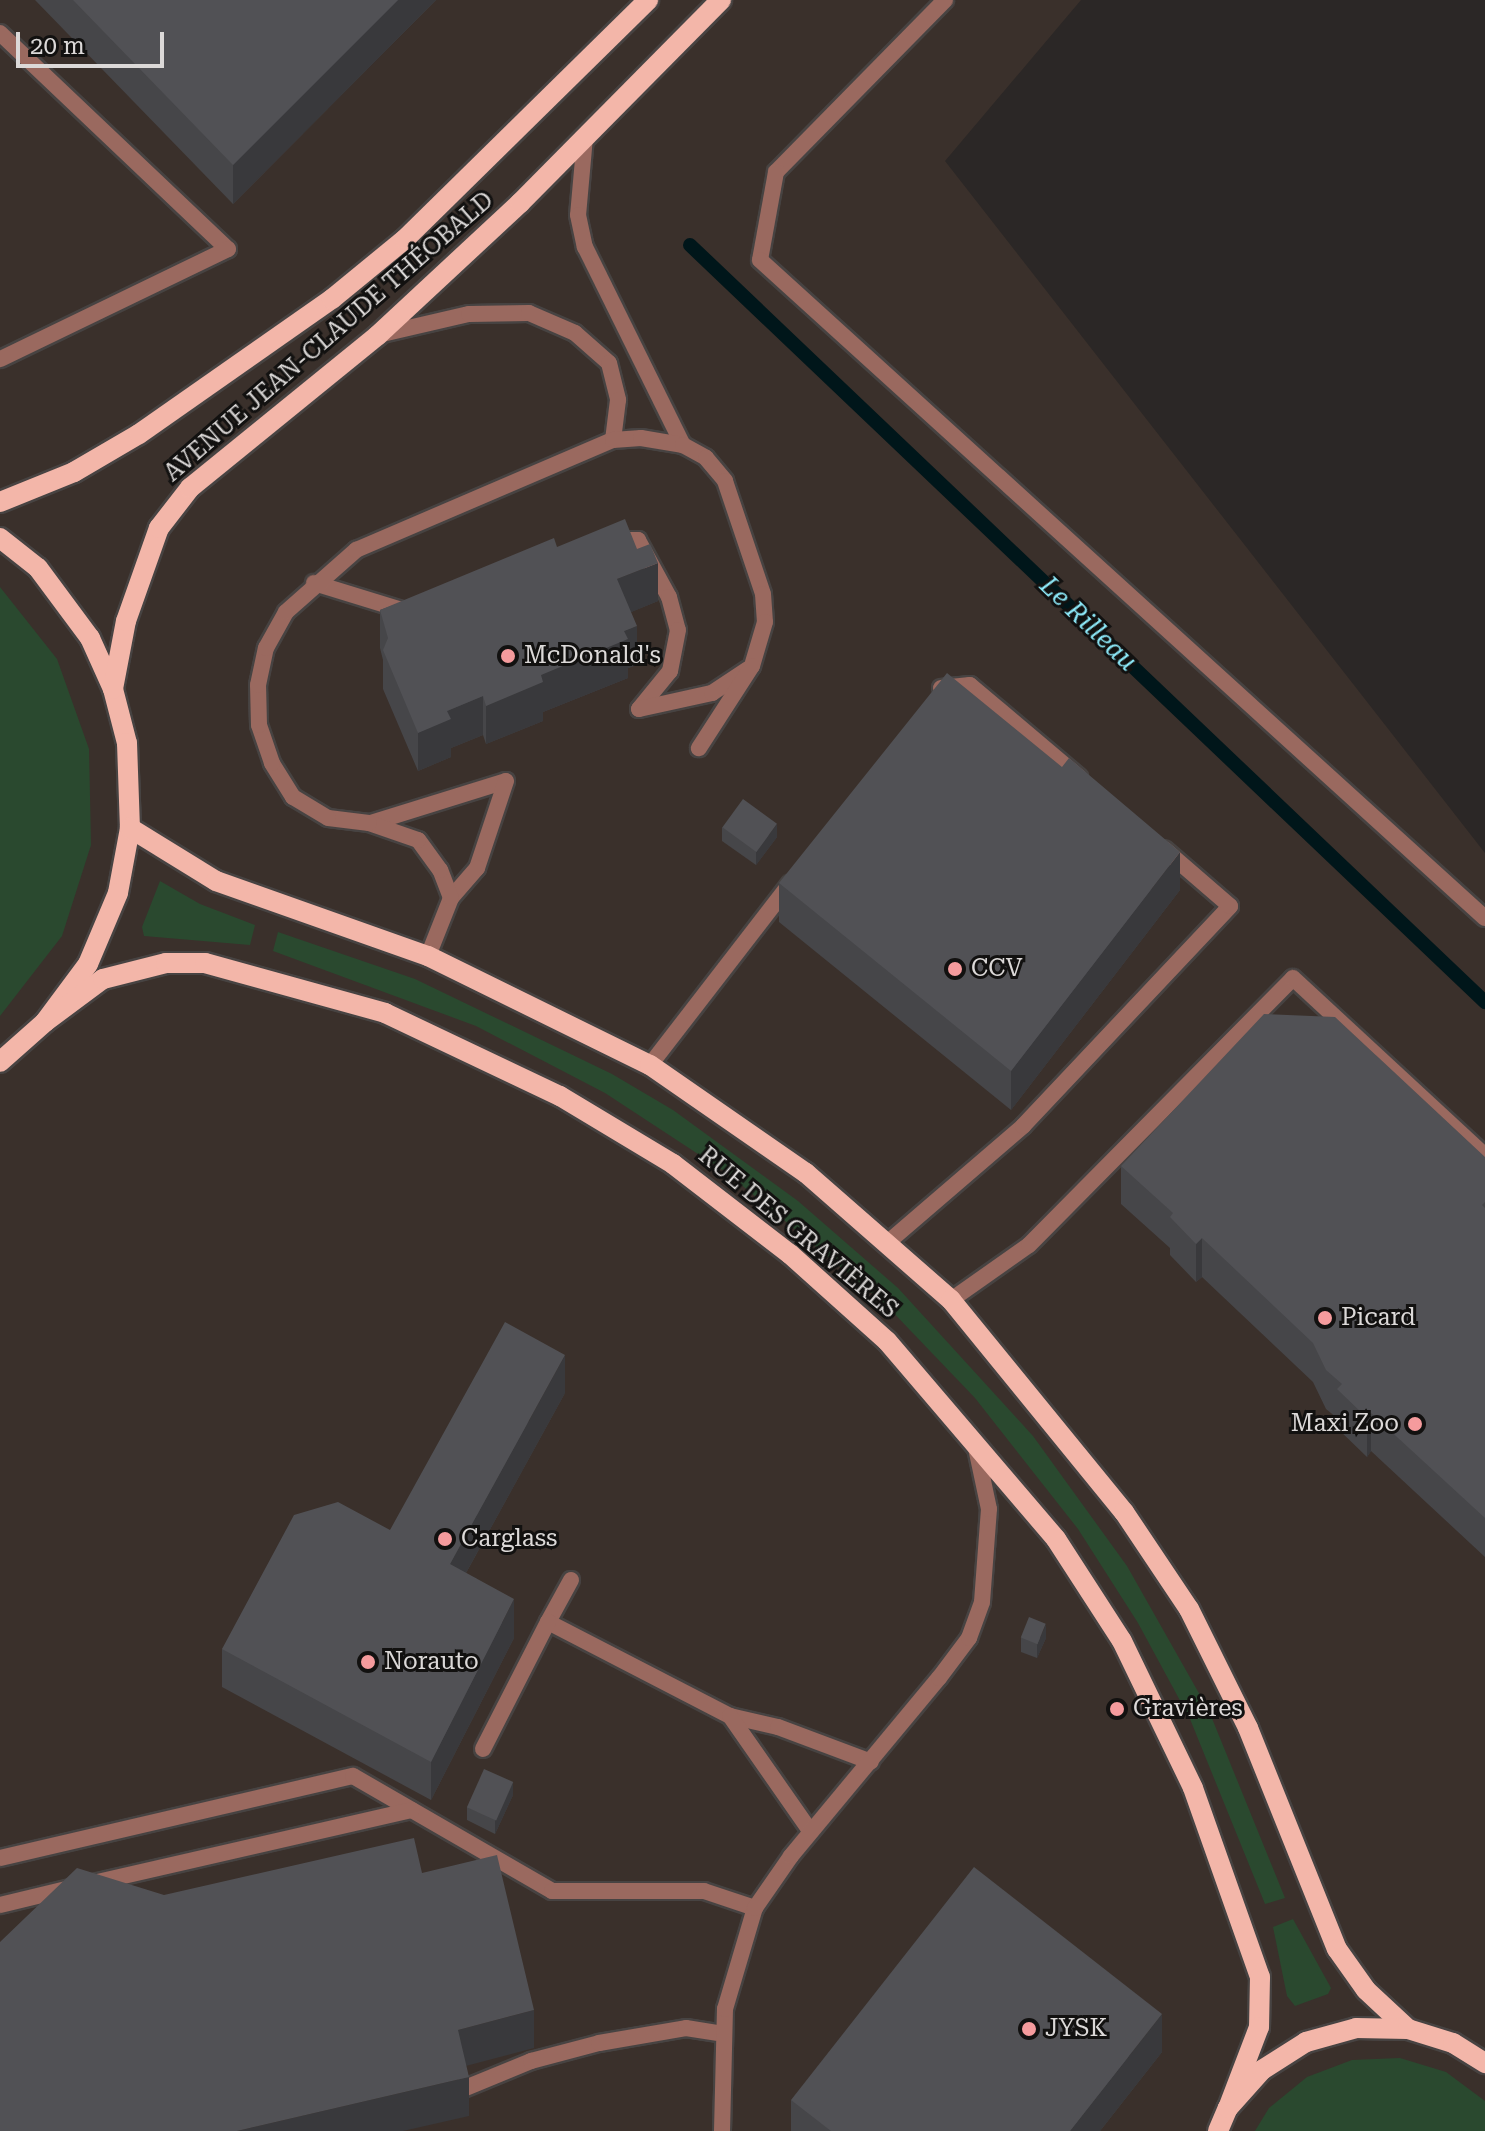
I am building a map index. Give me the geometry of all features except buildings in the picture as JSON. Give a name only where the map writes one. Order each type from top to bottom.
[{"type":"main road","name":"AVENUE JEAN-CLAUDE THÉOBALD","points":[[0,502],[74,472],[139,434],[332,299],[405,239],[648,0]]},
{"type":"main road","name":"AVENUE JEAN-CLAUDE THÉOBALD","points":[[113,689],[126,621],[167,518],[190,488],[231,451],[378,335],[585,137],[721,0]]},
{"type":"main road","points":[[0,538],[38,568],[90,638],[113,689],[127,743],[130,828],[118,893],[88,964],[45,1022],[0,1062]]},
{"type":"main road","name":"RUE DES GRAVIÈRES","points":[[130,828],[216,881],[428,956],[650,1065],[806,1173],[951,1300],[1124,1512],[1189,1609],[1248,1728],[1337,1949],[1366,1990],[1408,2029]]},
{"type":"main road","name":"RUE DES GRAVIÈRES","points":[[45,1022],[103,979],[166,963],[205,963],[385,1013],[560,1096],[673,1164],[790,1254],[887,1341],[974,1438],[1056,1539],[1122,1641],[1193,1788],[1245,1924],[1260,1977],[1259,2027],[1218,2131]]},
{"type":"main road","points":[[1228,2108],[1262,2070],[1306,2042],[1356,2028],[1408,2029],[1453,2043],[1485,2063]]},
{"type":"street","points":[[945,0],[776,172],[760,260],[1485,918]]},
{"type":"street","points":[[0,33],[228,249],[0,359]]},
{"type":"street","points":[[585,137],[578,215],[585,247],[683,445]]},
{"type":"street","points":[[378,335],[469,314],[529,313],[575,333],[609,363],[618,400],[613,440]]},
{"type":"street","points":[[451,898],[436,862],[418,840],[369,823],[328,818],[293,797],[272,763],[259,725],[258,685],[266,648],[286,612],[314,583],[356,550],[613,440],[641,438],[683,445],[706,458],[725,481],[763,594],[765,622],[752,666],[699,748]]},
{"type":"street","points":[[595,548],[624,536],[638,540],[675,619],[678,630],[670,671],[639,709],[712,693],[752,666]]},
{"type":"street","points":[[314,583],[419,613]]},
{"type":"street","points":[[933,698],[941,687],[970,685],[1098,793]]},
{"type":"street","points":[[369,823],[506,781],[477,868],[451,898],[428,956]]},
{"type":"street","points":[[886,1244],[1023,1126],[1230,906],[1146,834]]},
{"type":"street","points":[[650,1065],[805,864]]},
{"type":"street","points":[[951,1300],[1029,1245],[1293,978],[1485,1156]]},
{"type":"street","points":[[720,2131],[722,2034],[732,1972],[755,1908],[811,1832],[921,1702],[969,1638],[982,1602],[989,1509],[974,1438]]},
{"type":"street","points":[[483,1749],[571,1580]]},
{"type":"street","points":[[548,1622],[730,1716],[778,1727],[871,1762]]},
{"type":"street","points":[[730,1716],[811,1832]]},
{"type":"street","points":[[0,1858],[353,1776],[552,1891],[704,1891],[755,1908]]},
{"type":"street","points":[[0,1905],[412,1810]]},
{"type":"street","points":[[463,2089],[531,2061],[599,2043],[675,2029],[722,2034]]},
{"type":"shaded area","points":[[0,0],[1081,0],[945,161],[1485,853],[1485,2131],[0,2131]]},
{"type":"green space","points":[[0,587],[57,659],[89,749],[91,845],[62,936],[0,1016]]},
{"type":"green space","points":[[160,881],[200,904],[255,925],[250,945],[144,936],[142,927]]},
{"type":"green space","points":[[278,932],[415,979],[612,1074],[673,1110],[798,1201],[898,1288],[1033,1436],[1127,1566],[1209,1711],[1285,1898],[1265,1904],[1190,1719],[1138,1623],[1078,1529],[975,1398],[886,1305],[727,1173],[605,1093],[476,1026],[273,951]]},
{"type":"green space","points":[[1293,1919],[1331,1988],[1328,1994],[1295,2006],[1287,1996],[1273,1927]]},
{"type":"green space","points":[[1400,2058],[1446,2072],[1485,2101],[1485,2131],[1255,2131],[1269,2108],[1307,2077],[1352,2060]]},
{"type":"waterway","name":"Le Rilleau","points":[[690,245],[1485,1002]]},
{"type":"place","name":"McDonald's","points":[[508,656]]},
{"type":"place","name":"CCV","points":[[955,969]]},
{"type":"place","name":"Picard","points":[[1325,1318]]},
{"type":"place","name":"Maxi Zoo","points":[[1415,1424]]},
{"type":"place","name":"Carglass","points":[[445,1539]]},
{"type":"place","name":"Norauto","points":[[368,1662]]},
{"type":"place","name":"Gravières","points":[[1117,1709]]},
{"type":"place","name":"JYSK","points":[[1029,2029]]}]
